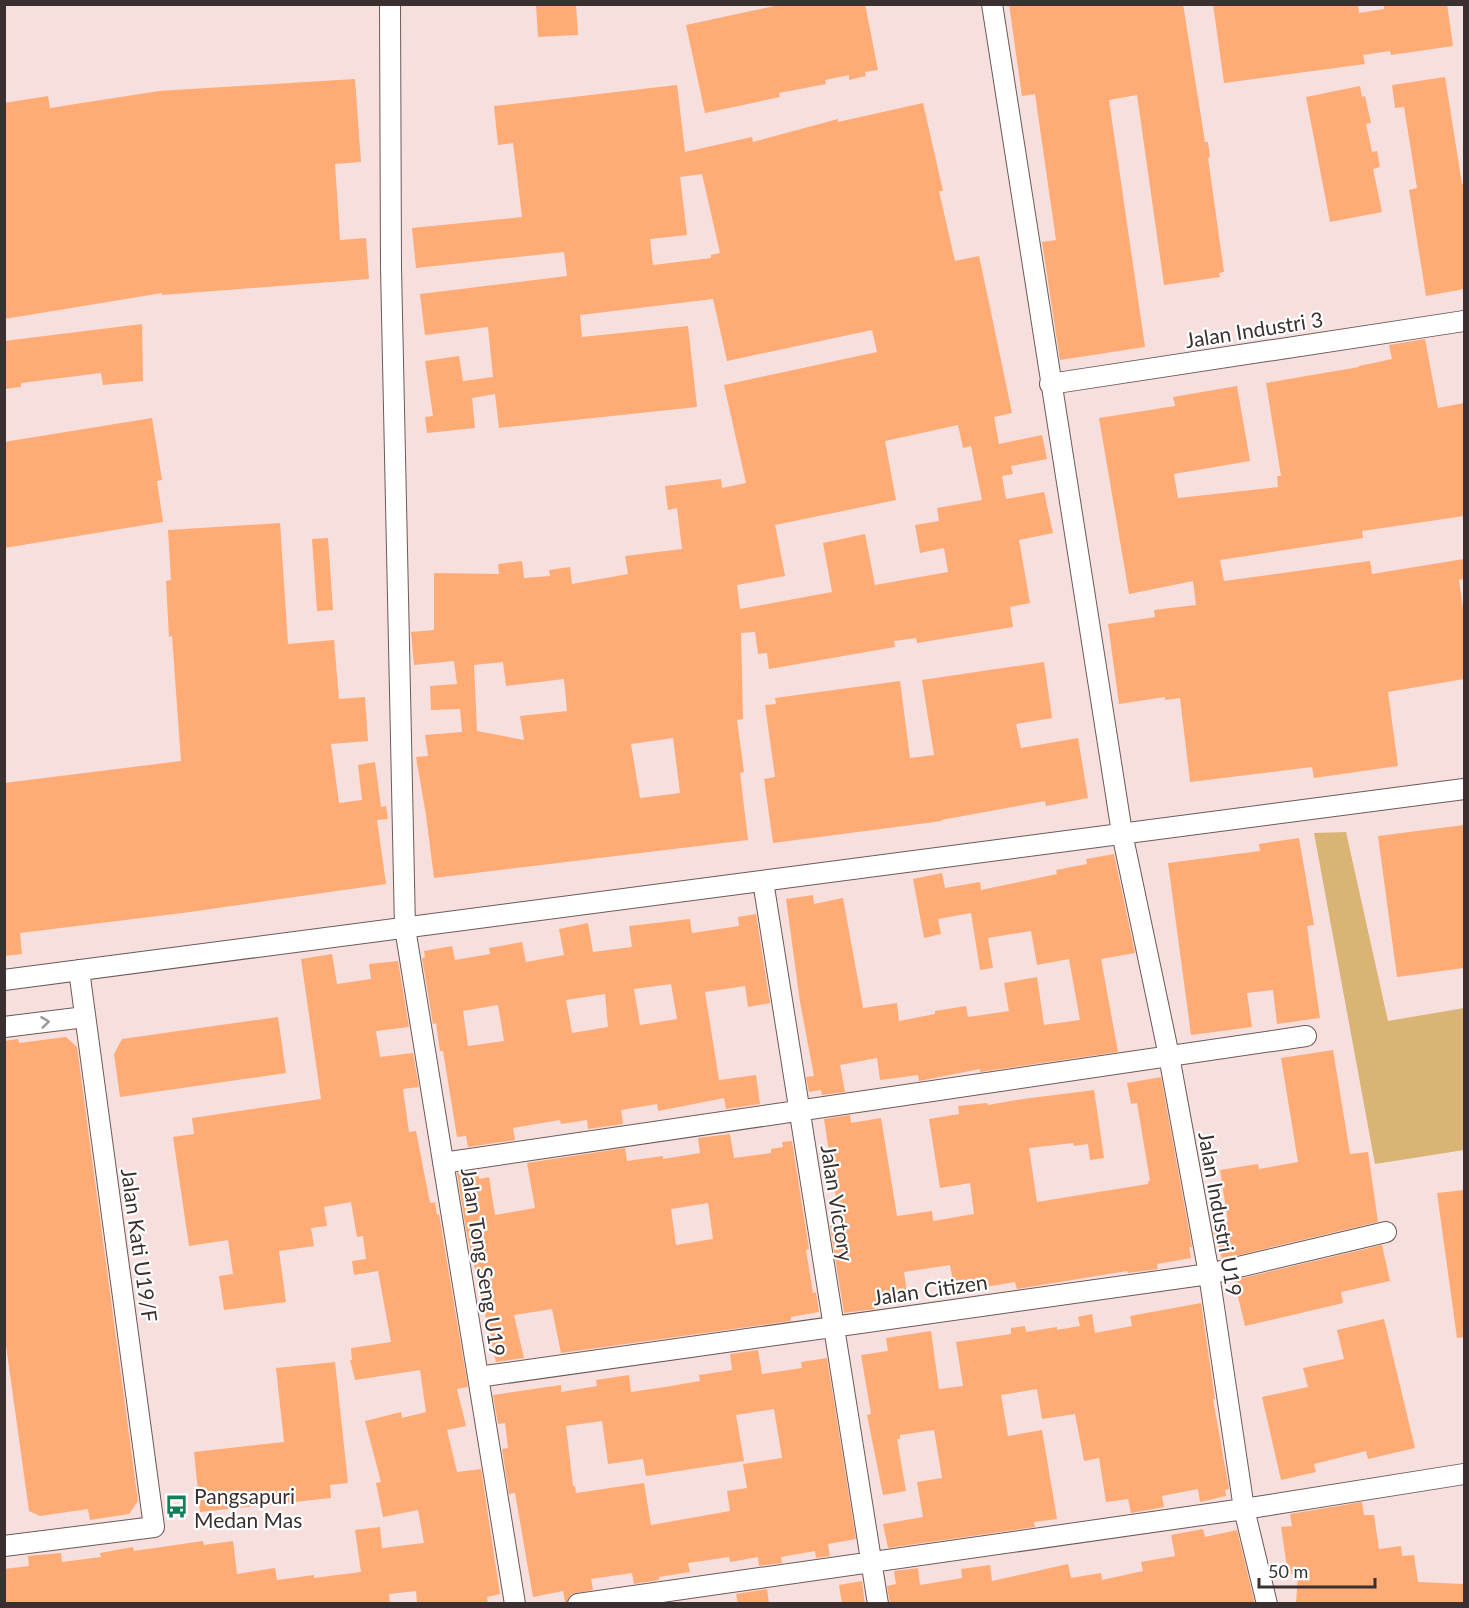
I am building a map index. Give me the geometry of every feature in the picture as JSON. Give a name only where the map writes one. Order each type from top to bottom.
[{"type":"street","name":"Jalan Tong Seng U19","points":[[390,4],[392,277],[405,928],[515,1604]]},
{"type":"street","name":"Jalan Industri U19","points":[[993,4],[1050,384],[1122,833],[1168,1056],[1209,1274],[1244,1509],[1267,1604]]},
{"type":"street","name":"Jalan Industri 3","points":[[1050,384],[1464,321]]},
{"type":"street","points":[[4,980],[1464,789]]},
{"type":"street","name":"Jalan Victory","points":[[763,881],[878,1604]]},
{"type":"street","name":"Jalan Kati U19/F","points":[[4,1546],[154,1527],[79,970]]},
{"type":"street","points":[[4,1027],[85,1017]]},
{"type":"street","points":[[443,1163],[1306,1036]]},
{"type":"street","name":"Jalan Citizen","points":[[478,1377],[1209,1274],[1386,1232]]},
{"type":"street","points":[[578,1604],[1244,1509],[1464,1474]]},
{"type":"shaded area","points":[[1346,832],[1388,1021],[1464,1008],[1464,1150],[1375,1164],[1314,833]]},
{"type":"building","points":[[536,4],[576,4],[578,35],[538,37]]},
{"type":"building","points":[[784,4],[865,4],[878,70],[865,72],[866,76],[849,80],[849,75],[825,80],[826,84],[779,93],[780,97],[705,113],[686,25]]},
{"type":"building","points":[[1009,4],[1183,4],[1205,142],[1208,142],[1210,157],[1208,158],[1224,272],[1219,273],[1220,277],[1164,285],[1137,95],[1109,100],[1145,347],[1060,360],[1042,242],[1056,240],[1035,94],[1022,96]]},
{"type":"building","points":[[1213,4],[1358,4],[1359,13],[1384,9],[1384,4],[1447,4],[1453,46],[1391,55],[1390,51],[1363,55],[1365,64],[1224,83]]},
{"type":"building","points":[[1445,77],[1462,184],[1464,183],[1464,289],[1426,296],[1409,190],[1417,188],[1404,107],[1395,108],[1392,85]]},
{"type":"building","points":[[355,79],[361,162],[335,164],[340,240],[366,238],[369,279],[162,295],[162,293],[4,319],[4,103],[48,96],[50,108],[159,91]]},
{"type":"building","points":[[677,85],[685,152],[752,137],[753,142],[838,119],[838,122],[923,103],[943,191],[939,191],[955,261],[979,256],[1012,413],[994,417],[999,444],[1042,435],[1047,459],[1011,466],[1013,474],[1002,476],[1006,499],[1044,492],[1053,533],[1019,540],[1030,603],[1010,607],[1013,627],[917,643],[916,638],[894,641],[895,647],[769,669],[767,653],[758,654],[755,632],[741,633],[743,719],[737,720],[744,772],[740,773],[748,840],[434,878],[416,757],[428,756],[425,735],[462,732],[460,709],[431,710],[430,686],[457,684],[454,661],[414,665],[411,632],[434,630],[434,573],[499,574],[498,564],[522,561],[524,578],[550,576],[549,570],[570,567],[572,584],[628,574],[625,556],[682,549],[677,508],[668,510],[665,486],[721,479],[722,488],[746,483],[724,385],[877,352],[872,330],[727,361],[713,299],[580,315],[582,337],[688,326],[697,407],[499,428],[495,394],[472,398],[475,428],[427,433],[425,417],[433,416],[425,361],[459,356],[463,381],[493,377],[488,327],[425,335],[420,294],[567,276],[564,252],[416,268],[412,228],[522,217],[513,143],[498,145],[494,106]],"holes":[[[702,174],[720,253],[711,255],[711,258],[653,265],[650,239],[687,235],[680,177]],[[958,425],[963,448],[971,446],[982,500],[937,508],[939,521],[915,525],[920,553],[944,548],[948,572],[875,585],[865,534],[823,543],[832,592],[740,609],[737,585],[785,576],[775,525],[896,500],[885,441]],[[503,662],[506,686],[564,679],[567,711],[520,716],[524,740],[477,731],[474,665]],[[673,738],[680,793],[640,798],[631,744]]]},
{"type":"building","points":[[1360,86],[1362,97],[1365,96],[1371,123],[1366,124],[1372,152],[1377,151],[1380,167],[1373,169],[1382,212],[1330,222],[1306,97]]},
{"type":"building","points":[[142,324],[143,381],[103,385],[101,373],[21,383],[21,387],[4,389],[4,341]]},
{"type":"building","points":[[1425,339],[1438,408],[1464,403],[1464,516],[1362,531],[1363,538],[1220,560],[1224,581],[1370,561],[1372,574],[1464,559],[1464,579],[1459,580],[1464,614],[1464,679],[1388,692],[1398,766],[1314,778],[1312,767],[1190,782],[1180,698],[1165,700],[1165,697],[1119,704],[1108,624],[1155,617],[1154,610],[1196,605],[1193,581],[1129,594],[1099,418],[1175,406],[1173,397],[1237,386],[1250,461],[1174,474],[1178,498],[1278,487],[1277,476],[1281,476],[1266,383],[1392,359],[1389,345]]},
{"type":"building","points":[[152,418],[162,480],[157,481],[163,522],[4,548],[4,442]]},
{"type":"building","points":[[280,523],[288,644],[334,640],[339,699],[365,697],[368,741],[331,744],[339,803],[362,800],[358,765],[375,762],[381,807],[386,806],[388,819],[377,820],[386,884],[20,933],[22,954],[4,956],[4,783],[181,761],[172,636],[169,637],[166,581],[171,580],[168,530]]},
{"type":"building","points":[[328,538],[333,610],[317,611],[312,539]]},
{"type":"building","points":[[1044,662],[1052,718],[1016,724],[1021,748],[1078,738],[1088,798],[1046,806],[1045,801],[942,821],[773,843],[764,779],[775,777],[765,705],[776,704],[775,698],[900,681],[910,758],[934,755],[922,680]]},
{"type":"building","points":[[1464,825],[1464,968],[1397,977],[1378,836]]},
{"type":"building","points":[[1299,838],[1314,925],[1307,926],[1320,1018],[1277,1024],[1273,990],[1247,993],[1252,1027],[1191,1035],[1168,863],[1260,851],[1259,844]]},
{"type":"building","points":[[1114,854],[1135,953],[1101,959],[1118,1052],[980,1072],[980,1069],[919,1081],[918,1075],[880,1080],[877,1058],[840,1065],[845,1092],[822,1095],[821,1090],[809,1092],[806,1077],[814,1076],[800,1002],[786,899],[813,895],[814,904],[843,898],[863,1008],[897,1003],[899,1021],[935,1014],[935,1011],[966,1006],[968,1017],[1009,1011],[1004,983],[1037,977],[1044,1025],[1080,1020],[1069,959],[1037,965],[1031,931],[988,938],[993,968],[980,970],[971,913],[938,919],[941,934],[924,938],[913,879],[942,873],[945,888],[980,882],[981,890],[1057,874],[1056,870],[1087,864],[1086,859]]},
{"type":"building","points":[[756,914],[770,1003],[748,1007],[745,986],[705,992],[719,1080],[756,1075],[760,1104],[726,1109],[724,1098],[658,1111],[657,1104],[621,1110],[623,1124],[588,1129],[587,1120],[561,1124],[560,1120],[513,1128],[515,1140],[468,1147],[466,1136],[457,1137],[443,1051],[440,1051],[436,1023],[433,1024],[422,958],[425,957],[424,951],[452,946],[455,960],[490,954],[489,948],[522,942],[526,962],[564,955],[559,929],[588,923],[593,952],[632,947],[629,926],[690,919],[692,933],[739,926],[738,917]],"holes":[[[671,984],[677,1019],[640,1025],[634,989]],[[605,994],[608,1027],[572,1033],[566,1000]],[[498,1005],[504,1041],[468,1046],[463,1011]]]},
{"type":"building","points":[[332,954],[337,984],[371,979],[369,964],[398,961],[409,1027],[376,1031],[380,1057],[413,1053],[419,1087],[403,1089],[409,1132],[416,1131],[430,1203],[435,1202],[437,1215],[439,1214],[468,1387],[457,1389],[466,1426],[447,1430],[457,1472],[481,1469],[500,1594],[487,1597],[488,1604],[417,1604],[416,1591],[389,1594],[390,1604],[4,1604],[4,1569],[29,1566],[28,1556],[61,1553],[62,1562],[101,1557],[100,1553],[133,1547],[134,1551],[203,1541],[204,1545],[233,1541],[237,1574],[275,1568],[277,1580],[361,1572],[355,1530],[380,1527],[382,1548],[424,1543],[418,1510],[383,1517],[376,1483],[381,1482],[365,1421],[401,1412],[402,1418],[426,1412],[420,1370],[355,1380],[350,1360],[352,1360],[351,1348],[391,1342],[378,1271],[354,1275],[352,1261],[366,1259],[363,1236],[357,1237],[351,1202],[324,1207],[327,1226],[311,1228],[314,1246],[279,1251],[286,1302],[224,1310],[219,1276],[233,1274],[228,1240],[189,1246],[173,1137],[194,1134],[192,1118],[321,1099],[301,959]]},
{"type":"building","points":[[278,1017],[286,1073],[120,1097],[114,1054],[122,1039]]},
{"type":"building","points":[[66,1037],[77,1047],[138,1501],[129,1514],[90,1520],[88,1509],[40,1516],[29,1511],[4,1331],[4,1041],[18,1039],[19,1043]]},
{"type":"building","points":[[1333,1050],[1350,1154],[1368,1152],[1378,1222],[1222,1259],[1212,1226],[1228,1222],[1220,1170],[1258,1164],[1259,1169],[1298,1162],[1281,1058]]},
{"type":"building","points":[[1161,1077],[1192,1247],[1189,1247],[1191,1258],[1157,1264],[1158,1269],[1128,1273],[1127,1271],[1017,1289],[1015,1282],[955,1292],[950,1265],[904,1272],[908,1300],[874,1306],[875,1309],[844,1313],[830,1226],[840,1224],[824,1119],[850,1115],[851,1123],[881,1118],[897,1216],[932,1211],[933,1221],[974,1214],[970,1183],[940,1188],[929,1119],[959,1114],[958,1106],[987,1103],[988,1105],[1094,1090],[1104,1158],[1090,1160],[1088,1144],[1074,1146],[1073,1143],[1029,1148],[1037,1202],[1148,1184],[1150,1181],[1137,1103],[1131,1104],[1127,1083]]},
{"type":"building","points":[[730,1134],[734,1158],[771,1153],[771,1149],[783,1147],[782,1142],[792,1141],[809,1249],[806,1250],[813,1293],[816,1292],[819,1312],[791,1317],[791,1321],[561,1353],[552,1309],[514,1315],[524,1358],[496,1362],[466,1230],[457,1173],[478,1170],[479,1179],[489,1177],[495,1215],[535,1208],[527,1163],[625,1148],[627,1161],[663,1156],[663,1159],[700,1153],[698,1138]],"holes":[[[708,1203],[713,1239],[676,1245],[671,1209]]]},
{"type":"building","points":[[1464,1190],[1464,1337],[1457,1338],[1437,1193]]},
{"type":"building","points":[[1382,1245],[1390,1281],[1341,1292],[1343,1303],[1245,1326],[1234,1280]]},
{"type":"building","points":[[1201,1303],[1215,1399],[1213,1399],[1229,1489],[1225,1490],[1226,1496],[1200,1502],[1198,1489],[1162,1496],[1164,1507],[1131,1513],[1128,1499],[1106,1502],[1099,1458],[1084,1461],[1075,1414],[1042,1419],[1037,1389],[1001,1395],[1008,1436],[1042,1430],[1057,1519],[1034,1522],[1035,1527],[888,1548],[883,1524],[923,1517],[917,1482],[942,1478],[934,1430],[900,1435],[900,1439],[897,1439],[906,1491],[883,1495],[867,1415],[871,1414],[861,1355],[888,1351],[886,1338],[931,1331],[939,1389],[963,1386],[956,1342],[1011,1334],[1011,1328],[1025,1326],[1026,1332],[1080,1326],[1078,1317],[1092,1314],[1095,1333],[1132,1326],[1130,1316]]},
{"type":"building","points":[[1384,1319],[1415,1448],[1368,1459],[1366,1451],[1314,1464],[1316,1472],[1281,1480],[1262,1397],[1308,1387],[1303,1368],[1344,1359],[1337,1330]]},
{"type":"building","points":[[758,1350],[762,1374],[802,1368],[801,1362],[827,1358],[856,1539],[828,1544],[830,1556],[816,1558],[815,1551],[781,1557],[782,1563],[759,1566],[758,1557],[730,1562],[729,1557],[688,1563],[690,1572],[634,1584],[632,1573],[591,1579],[593,1590],[571,1594],[567,1602],[565,1602],[563,1591],[533,1597],[515,1493],[509,1494],[502,1449],[508,1448],[505,1423],[498,1424],[493,1395],[561,1385],[561,1392],[597,1386],[596,1380],[629,1375],[631,1392],[700,1381],[699,1375],[732,1370],[730,1354]],"holes":[[[774,1409],[782,1458],[743,1464],[747,1488],[727,1491],[730,1511],[651,1525],[644,1483],[576,1493],[575,1486],[573,1486],[566,1426],[602,1421],[608,1464],[643,1459],[646,1476],[744,1461],[736,1415]]]},
{"type":"building","points":[[335,1362],[348,1483],[330,1485],[331,1498],[200,1512],[194,1452],[284,1442],[276,1368]]},
{"type":"building","points":[[1362,1502],[1364,1515],[1374,1515],[1379,1549],[1401,1546],[1402,1556],[1414,1555],[1418,1582],[1464,1584],[1464,1604],[1296,1604],[1298,1574],[1288,1574],[1281,1527],[1292,1526],[1290,1514]]},
{"type":"building","points":[[1203,1529],[1205,1537],[1237,1530],[1255,1604],[890,1604],[887,1586],[896,1584],[894,1571],[918,1568],[920,1585],[962,1578],[961,1569],[990,1565],[992,1581],[1068,1564],[1071,1578],[1101,1573],[1102,1580],[1143,1571],[1141,1562],[1175,1556],[1171,1535]]},
{"type":"building","points":[[862,1581],[865,1604],[842,1604],[839,1585]]},
{"type":"building","points":[[767,1589],[769,1604],[738,1604],[736,1594]]},
{"type":"place","name":"Pangsapuri Medan Mas","points":[[176,1507]]}]
